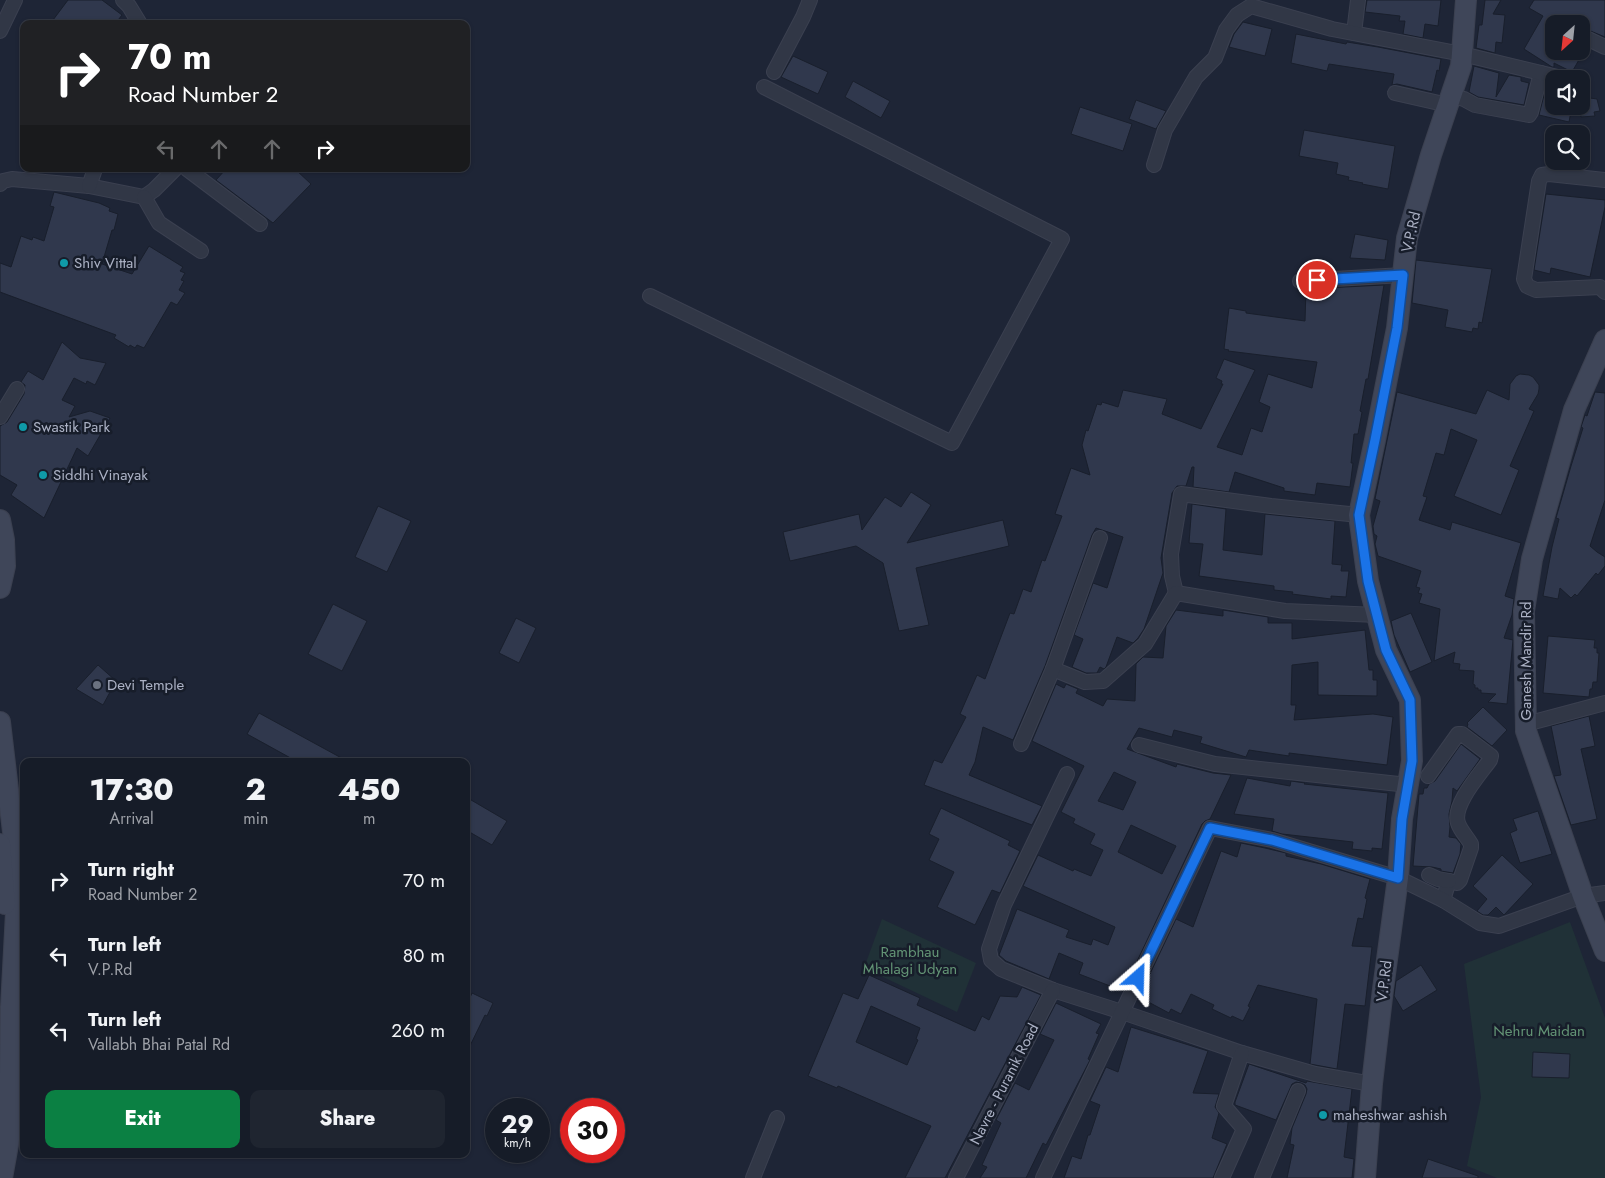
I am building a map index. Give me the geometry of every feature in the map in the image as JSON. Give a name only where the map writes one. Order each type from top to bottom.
[{"type":"street","points":[[0,31],[15,0]]},
{"type":"street","points":[[123,0],[137,20]]},
{"type":"street","points":[[774,72],[810,0]]},
{"type":"street","points":[[1354,33],[1358,0]]},
{"type":"street","name":"V.P.Rd","points":[[1364,1178],[1372,1084],[1398,878],[1402,819],[1421,778],[1412,761],[1410,700],[1386,650],[1368,581],[1359,515],[1397,328],[1407,238],[1461,66],[1466,0]]},
{"type":"street","points":[[1154,164],[1165,130],[1196,77],[1215,58],[1226,30],[1237,15],[1251,6],[1332,29],[1462,54],[1545,74]]},
{"type":"street","points":[[1590,40],[1605,48]]},
{"type":"street","points":[[1395,93],[1450,101],[1464,99],[1475,105],[1529,115],[1541,73]]},
{"type":"street","points":[[650,296],[952,443],[1062,239],[764,87]]},
{"type":"street","points":[[89,186],[94,172]]},
{"type":"street","points":[[0,184],[3,181],[12,179],[89,186],[144,197],[172,172]]},
{"type":"street","points":[[191,172],[260,224]]},
{"type":"street","points":[[1603,286],[1536,290],[1527,286],[1524,279],[1539,181],[1542,175],[1550,174],[1605,180]]},
{"type":"street","points":[[144,197],[159,223],[200,251]]},
{"type":"street","points":[[1300,281],[1403,275]]},
{"type":"street","name":"Ganesh Mandir Rd","points":[[1605,340],[1574,410],[1532,559],[1524,611],[1526,732],[1583,896],[1605,951]]},
{"type":"street","points":[[0,417],[17,389]]},
{"type":"street","points":[[1053,669],[1085,682],[1103,681],[1145,644],[1176,593],[1172,576],[1171,554],[1181,494],[1359,515]]},
{"type":"street","points":[[0,520],[5,566],[0,588]]},
{"type":"street","points":[[1021,744],[1053,669],[1100,538]]},
{"type":"street","points":[[1176,593],[1285,611],[1377,615]]},
{"type":"street","points":[[1526,724],[1605,703]]},
{"type":"street","points":[[0,731],[11,873],[5,903],[5,1130],[9,1139],[2,1178]]},
{"type":"street","points":[[1139,745],[1215,764],[1421,778],[1458,734],[1462,734],[1491,756],[1460,803],[1457,814],[1458,823],[1471,844],[1471,848],[1460,880],[1457,882],[1438,879],[1429,875]]},
{"type":"street","points":[[1067,774],[1004,905],[989,949],[991,960],[1001,969],[1052,990],[1242,1053],[1316,1074],[1372,1084]]},
{"type":"street","points":[[1043,1178],[1210,828],[1272,840],[1398,878],[1443,900],[1480,923],[1499,926],[1583,896],[1605,893]]},
{"type":"street","points":[[0,844],[11,873]]},
{"type":"street","points":[[1443,900],[1449,881]]},
{"type":"street","name":"Navre - Puranik Road","points":[[956,1178],[1052,990]]},
{"type":"street","points":[[1222,1178],[1244,1129],[1224,1106],[1242,1053]]},
{"type":"street","points":[[1262,1178],[1298,1091]]},
{"type":"street","points":[[753,1178],[777,1118]]},
{"type":"green space","name":"Rambhau Mhalagi Udyan","points":[[882,919],[976,963],[957,1012],[864,968]]},
{"type":"green space","name":"Nehru Maidan","points":[[1570,922],[1605,1018],[1605,1178],[1497,1178],[1467,1166],[1481,1097],[1464,964]]},
{"type":"building","points":[[68,0],[102,0],[122,15],[118,20],[53,20]]},
{"type":"building","points":[[1367,0],[1441,0],[1438,26],[1425,24],[1423,38],[1403,34],[1405,21],[1399,21],[1400,16],[1365,12]]},
{"type":"building","points":[[1485,0],[1501,0],[1493,14],[1505,15],[1502,43],[1496,42],[1495,53],[1476,48],[1479,25],[1482,25]]},
{"type":"building","points":[[1534,0],[1605,0],[1605,37],[1590,31],[1590,15],[1545,15],[1545,60],[1579,60],[1573,70],[1568,70],[1554,63],[1554,67],[1552,67],[1524,49],[1543,16],[1529,8]]},
{"type":"building","points":[[1243,22],[1272,29],[1265,56],[1229,47],[1234,34]]},
{"type":"building","points":[[1296,34],[1441,59],[1432,92],[1397,84],[1392,85],[1394,74],[1329,64],[1327,71],[1291,63]]},
{"type":"building","points":[[793,56],[828,72],[818,94],[781,77]]},
{"type":"building","points":[[1474,66],[1499,73],[1496,97],[1509,75],[1521,77],[1521,81],[1529,83],[1524,105],[1478,97],[1469,92]]},
{"type":"building","points":[[853,81],[890,101],[881,118],[845,97]]},
{"type":"building","points":[[1545,91],[1545,115],[1570,115],[1569,122],[1539,115]]},
{"type":"building","points":[[1590,98],[1597,99],[1600,111],[1594,112],[1595,116],[1581,117],[1581,115],[1590,115]]},
{"type":"building","points":[[1136,100],[1166,111],[1156,129],[1129,119]]},
{"type":"building","points":[[1080,107],[1132,124],[1123,151],[1071,134]]},
{"type":"building","points":[[1304,130],[1395,146],[1388,189],[1348,180],[1349,177],[1336,174],[1338,163],[1299,156]]},
{"type":"building","points":[[223,172],[298,172],[311,184],[273,223],[216,180]]},
{"type":"building","points":[[54,192],[99,203],[110,208],[109,211],[118,214],[102,264],[132,274],[149,246],[183,267],[180,271],[185,273],[181,280],[184,281],[179,290],[185,293],[177,305],[171,302],[144,348],[137,345],[135,348],[130,345],[129,347],[114,338],[116,335],[0,292],[0,263],[11,267],[21,236],[32,240],[33,237],[44,241],[54,207],[50,206]]},
{"type":"building","points":[[1546,194],[1605,200],[1590,277],[1551,268],[1550,274],[1534,270]]},
{"type":"building","points":[[1355,234],[1388,240],[1385,260],[1350,258]]},
{"type":"building","points":[[1416,260],[1492,269],[1482,323],[1479,322],[1478,329],[1473,328],[1472,332],[1445,327],[1448,310],[1412,303]]},
{"type":"building","points":[[1384,285],[1368,379],[1366,379],[1360,411],[1362,412],[1358,434],[1354,434],[1350,487],[1317,483],[1315,495],[1284,491],[1284,488],[1235,472],[1229,492],[1193,487],[1194,467],[1192,467],[1186,486],[1177,486],[1172,493],[1161,558],[1163,573],[1144,629],[1133,643],[1117,637],[1106,667],[1104,669],[1100,667],[1097,673],[1086,673],[1072,667],[1083,639],[1074,635],[1093,583],[1107,588],[1123,537],[1096,528],[1045,666],[1013,740],[983,727],[975,762],[969,775],[1042,806],[1032,825],[924,785],[934,760],[942,763],[966,717],[960,714],[977,675],[985,679],[1010,613],[1014,614],[1023,589],[1031,592],[1042,560],[1045,561],[1062,516],[1055,514],[1071,468],[1090,475],[1082,445],[1097,404],[1101,405],[1102,402],[1118,407],[1123,390],[1167,399],[1162,414],[1201,429],[1223,384],[1221,384],[1222,381],[1216,378],[1224,359],[1255,370],[1217,447],[1242,455],[1251,428],[1262,432],[1270,407],[1259,402],[1268,374],[1312,388],[1317,362],[1224,349],[1229,308],[1246,311],[1246,313],[1305,321],[1306,289]]},
{"type":"building","points":[[62,342],[80,358],[106,363],[95,385],[87,381],[86,384],[74,378],[62,400],[75,406],[69,417],[90,411],[110,418],[88,456],[77,448],[44,518],[11,495],[17,485],[0,475],[0,426],[7,422],[24,394],[25,385],[21,382],[28,371],[43,380]]},
{"type":"building","points":[[1520,374],[1533,377],[1539,385],[1539,389],[1529,409],[1534,411],[1510,466],[1519,470],[1501,515],[1454,496],[1477,440],[1451,429],[1444,455],[1436,453],[1423,496],[1427,497],[1419,520],[1450,530],[1452,522],[1521,543],[1505,596],[1514,599],[1512,615],[1504,638],[1513,640],[1507,704],[1488,702],[1496,694],[1481,693],[1481,690],[1475,688],[1473,684],[1474,671],[1459,670],[1460,664],[1453,663],[1455,652],[1434,661],[1440,609],[1419,603],[1422,594],[1418,593],[1420,588],[1416,587],[1421,571],[1378,556],[1375,544],[1377,536],[1374,534],[1373,526],[1380,501],[1375,499],[1397,392],[1476,414],[1487,390],[1509,400],[1510,384]]},
{"type":"building","points":[[1595,392],[1605,393],[1605,500],[1590,546],[1605,557],[1605,566],[1598,575],[1596,573],[1577,596],[1575,594],[1571,598],[1560,588],[1558,599],[1543,596],[1559,519],[1556,518],[1583,428],[1581,427]]},
{"type":"building","points":[[911,492],[931,505],[907,543],[1003,520],[1009,546],[916,568],[929,625],[899,631],[883,563],[856,546],[790,561],[783,532],[859,514],[862,530],[885,497],[901,507]]},
{"type":"building","points":[[1192,504],[1226,509],[1223,550],[1262,555],[1265,514],[1335,521],[1332,564],[1342,565],[1341,571],[1349,571],[1346,597],[1331,596],[1331,599],[1292,594],[1293,592],[1274,590],[1274,586],[1199,576],[1203,544],[1189,543]]},
{"type":"building","points":[[378,506],[411,521],[387,572],[355,557]]},
{"type":"building","points":[[333,604],[367,621],[342,671],[308,654]]},
{"type":"building","points":[[1176,610],[1223,616],[1223,610],[1268,617],[1268,623],[1292,623],[1292,639],[1365,630],[1369,670],[1373,670],[1373,680],[1377,680],[1377,696],[1318,695],[1318,662],[1292,665],[1291,705],[1296,705],[1294,720],[1373,714],[1393,717],[1387,765],[1289,753],[1289,756],[1249,750],[1246,757],[1200,743],[1202,737],[1174,730],[1172,737],[1139,728],[1127,749],[1176,767],[1177,764],[1213,773],[1231,775],[1210,819],[1202,824],[1123,991],[1079,974],[1083,963],[1059,953],[1049,979],[1006,961],[999,955],[1017,909],[1069,930],[1066,937],[1091,945],[1093,939],[1108,945],[1115,927],[1023,886],[1038,855],[1073,871],[1074,869],[1091,876],[1103,850],[1090,844],[1095,834],[1073,823],[1075,819],[1061,812],[1084,766],[1032,741],[1056,684],[1064,688],[1066,684],[1078,689],[1076,693],[1103,706],[1107,699],[1135,701],[1136,664],[1143,657],[1163,658],[1166,626]],"holes":[[[1114,772],[1136,782],[1123,810],[1098,801]],[[1131,825],[1176,846],[1162,874],[1118,852]]]},
{"type":"building","points":[[1411,613],[1432,662],[1410,672],[1394,635],[1391,621]]},
{"type":"building","points":[[516,618],[536,628],[519,663],[499,653]]},
{"type":"building","points":[[1548,636],[1595,640],[1594,648],[1597,648],[1597,653],[1599,653],[1597,682],[1593,682],[1589,697],[1543,693]]},
{"type":"building","name":"Devi Temple","points":[[98,665],[116,681],[103,705],[76,689]]},
{"type":"building","points":[[1483,707],[1507,730],[1492,746],[1467,727],[1467,723]]},
{"type":"building","points":[[259,713],[342,758],[291,758],[247,734]]},
{"type":"building","points":[[1589,716],[1595,746],[1581,749],[1597,819],[1571,825],[1554,776],[1561,775],[1551,726]]},
{"type":"building","points":[[1461,744],[1480,759],[1457,791],[1453,788],[1449,814],[1449,837],[1456,838],[1461,844],[1460,854],[1453,873],[1432,867],[1413,866],[1419,794],[1423,794],[1424,788],[1427,788],[1429,784],[1435,781]]},
{"type":"building","points":[[1247,778],[1290,786],[1291,781],[1388,793],[1382,849],[1372,848],[1372,851],[1352,849],[1353,842],[1282,834],[1272,831],[1274,819],[1234,814]]},
{"type":"building","points":[[470,799],[507,821],[492,845],[470,832]]},
{"type":"building","points":[[941,808],[1010,841],[1008,845],[1020,851],[1000,893],[992,890],[975,925],[937,907],[954,872],[929,860],[939,839],[929,834]]},
{"type":"building","points":[[1538,811],[1552,854],[1520,863],[1510,833],[1517,830],[1513,819]]},
{"type":"building","points":[[1241,843],[1286,853],[1286,856],[1321,864],[1370,879],[1365,898],[1367,899],[1363,919],[1358,918],[1352,946],[1372,947],[1365,1006],[1345,1004],[1337,1069],[1310,1064],[1317,999],[1258,985],[1243,1021],[1232,1016],[1231,1018],[1212,1009],[1214,1005],[1191,994],[1181,1014],[1171,1009],[1169,1013],[1139,997],[1176,919],[1193,927],[1221,851],[1237,857]]},
{"type":"building","points":[[1502,855],[1533,884],[1504,915],[1496,907],[1488,915],[1483,915],[1477,911],[1487,899],[1473,886]]},
{"type":"building","points":[[1421,965],[1437,990],[1403,1011],[1394,996],[1396,981]]},
{"type":"building","points":[[869,975],[920,998],[917,1005],[975,1031],[982,1016],[989,1020],[1000,996],[1017,997],[1022,987],[1041,995],[945,1178],[905,1178],[931,1126],[838,1086],[837,1088],[808,1076],[843,993],[858,999]],"holes":[[[871,1006],[920,1028],[916,1039],[918,1040],[907,1065],[856,1042]]]},
{"type":"building","points":[[472,993],[493,1003],[470,1046],[470,998]]},
{"type":"building","points":[[1056,1003],[1101,1024],[1096,1033],[1099,1034],[1088,1059],[1090,1060],[1046,1145],[1043,1143],[1026,1178],[980,1178],[987,1167],[982,1165],[1001,1123],[996,1120],[1015,1083],[1029,1090],[1054,1040],[1040,1034]]},
{"type":"building","points":[[1131,1027],[1208,1051],[1193,1093],[1219,1094],[1215,1107],[1219,1113],[1212,1138],[1227,1144],[1213,1178],[1064,1178],[1072,1156],[1081,1159],[1100,1105],[1090,1101],[1106,1067],[1118,1072]]},
{"type":"building","points":[[1533,1052],[1570,1054],[1569,1078],[1532,1077]]},
{"type":"building","points":[[1249,1064],[1306,1083],[1307,1081],[1352,1089],[1344,1157],[1354,1159],[1352,1178],[1287,1178],[1294,1145],[1290,1144],[1292,1128],[1307,1089],[1301,1083],[1296,1082],[1292,1084],[1276,1120],[1235,1105]]},
{"type":"building","points":[[1428,1159],[1478,1176],[1478,1178],[1422,1178]]},
{"type":"place","name":"Shiv Vittal","points":[[64,263]]},
{"type":"place","name":"Swastik Park","points":[[23,427]]},
{"type":"place","name":"Siddhi Vinayak","points":[[43,475]]},
{"type":"place","name":"Devi Temple","points":[[97,685]]},
{"type":"place","name":"maheshwar ashish","points":[[1323,1115]]},
{"type":"route","points":[[1138,978],[1210,828],[1272,840],[1398,878],[1402,819],[1412,761],[1410,700],[1386,650],[1368,581],[1359,515],[1397,328],[1403,275],[1317,280]]}]
